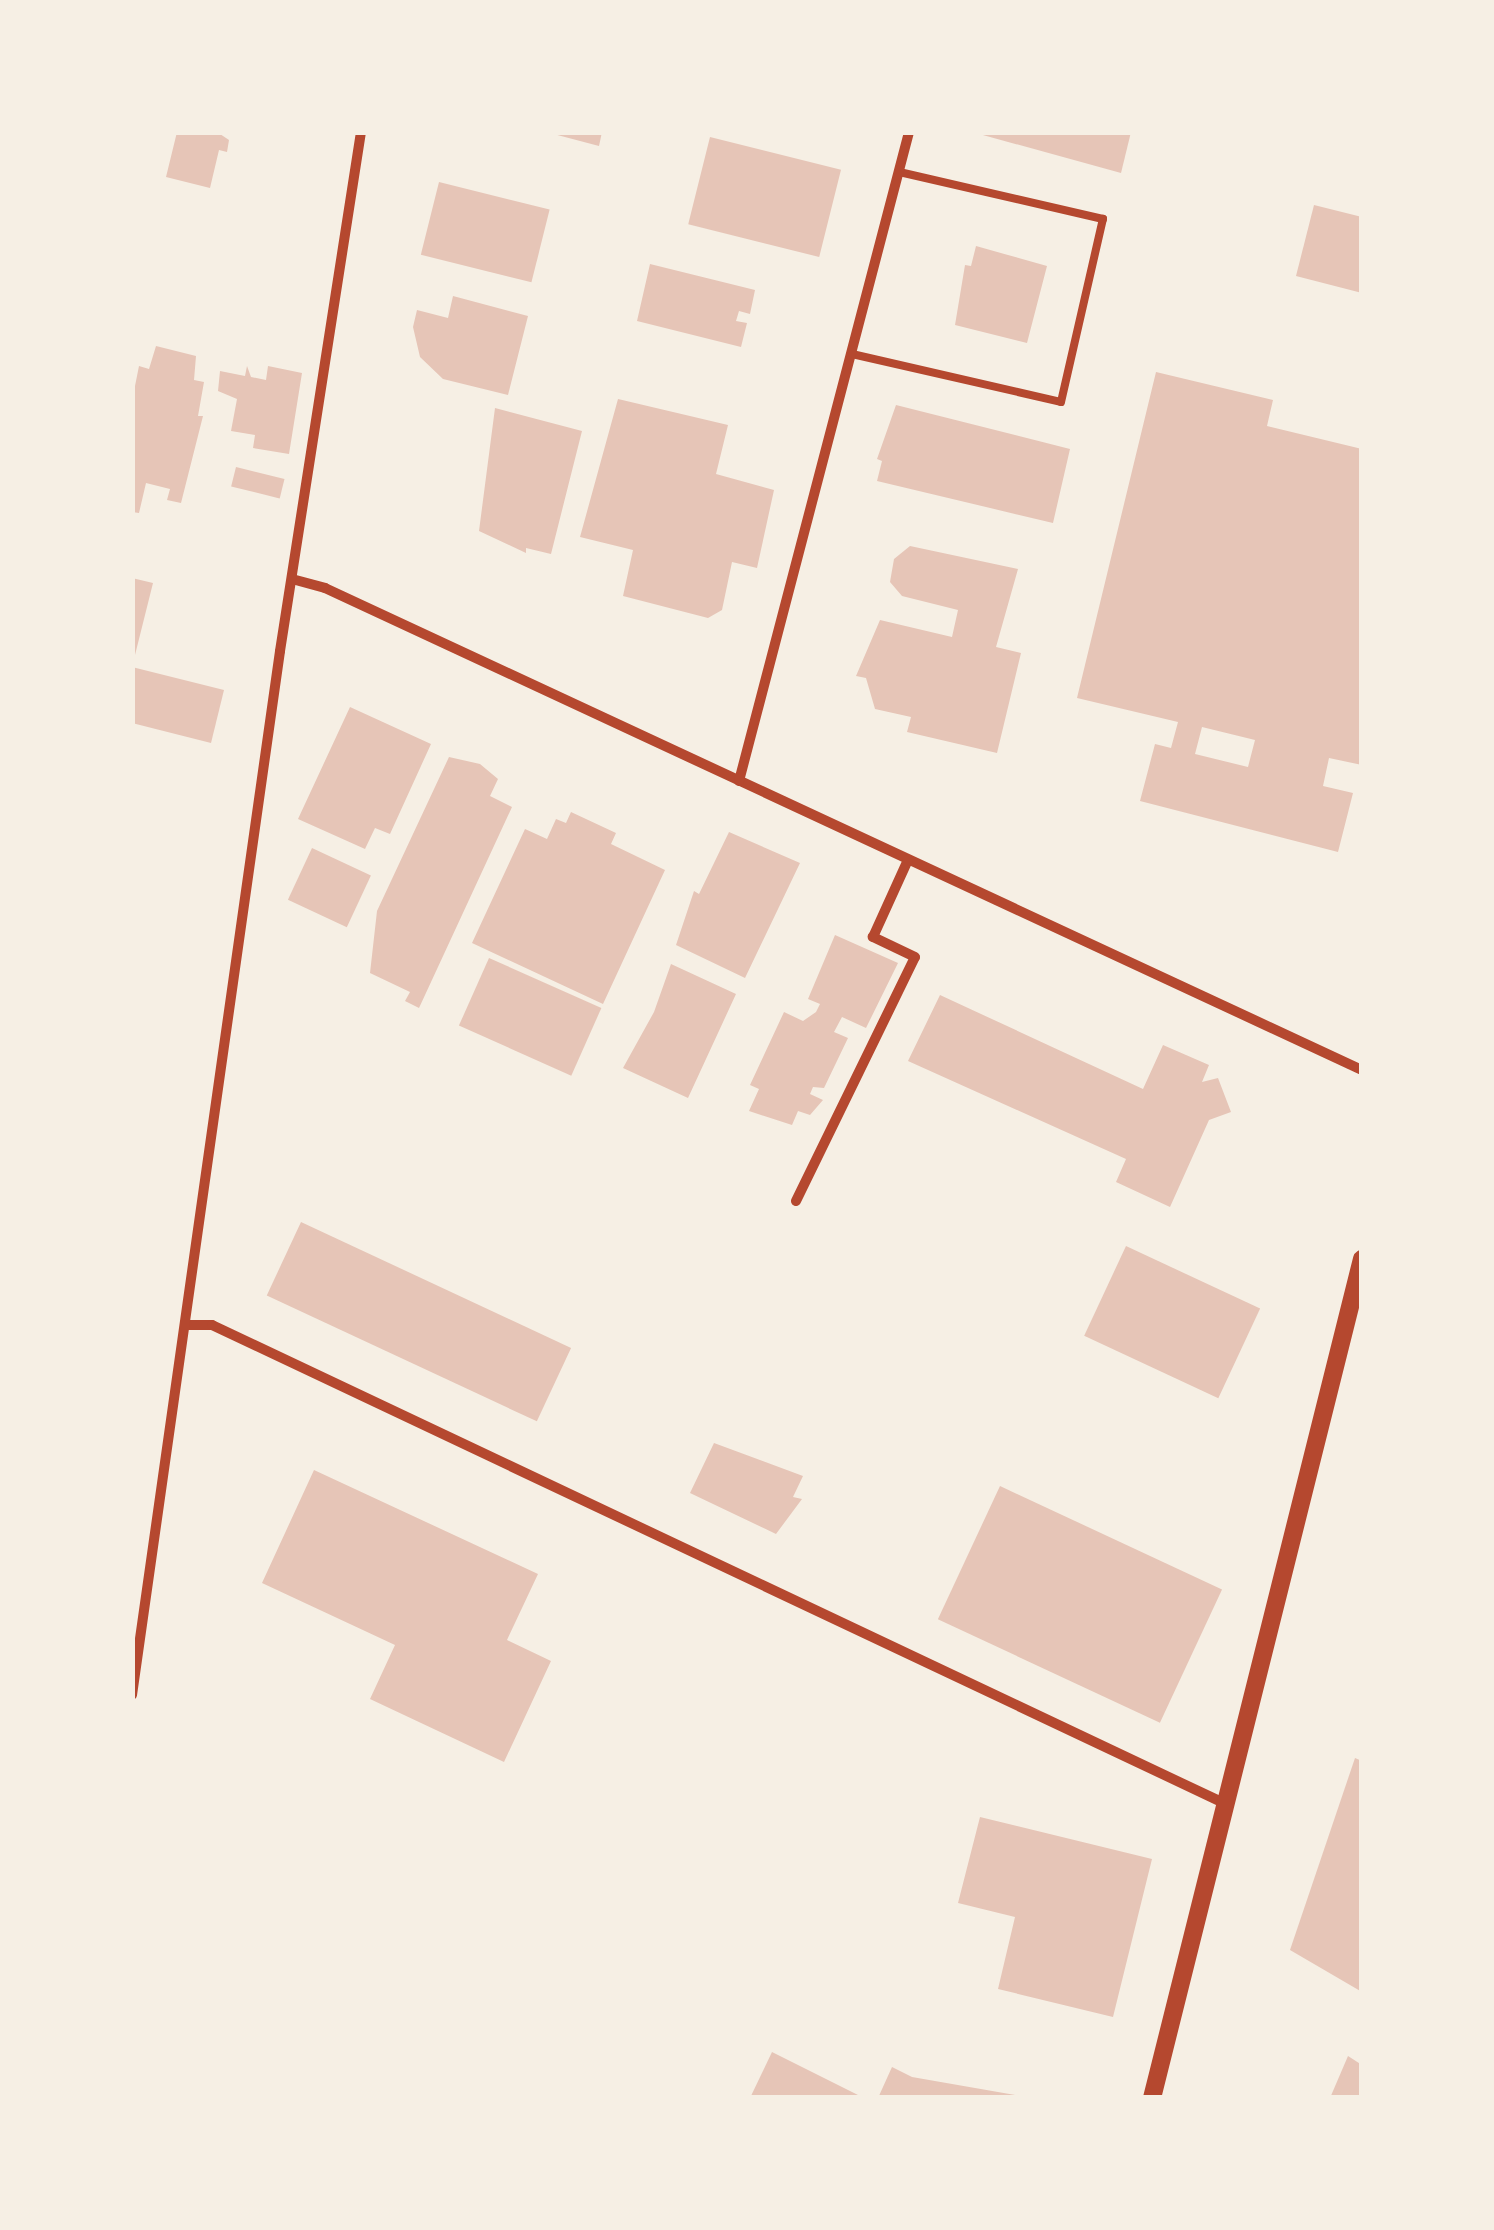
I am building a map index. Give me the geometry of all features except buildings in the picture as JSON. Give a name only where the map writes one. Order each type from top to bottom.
[{"type":"street","points":[[132,1695],[292,578],[362,132]]},
{"type":"street","points":[[738,781],[909,132]]},
{"type":"street","points":[[292,578],[326,588],[1362,1070]]},
{"type":"street","points":[[796,1201],[915,957],[873,937],[908,860]]},
{"type":"street","points":[[1152,2098],[1362,1260]]},
{"type":"street","points":[[186,1325],[212,1325],[1226,1804]]},
{"type":"lane","points":[[852,354],[1061,402],[1102,219],[899,172]]}]
